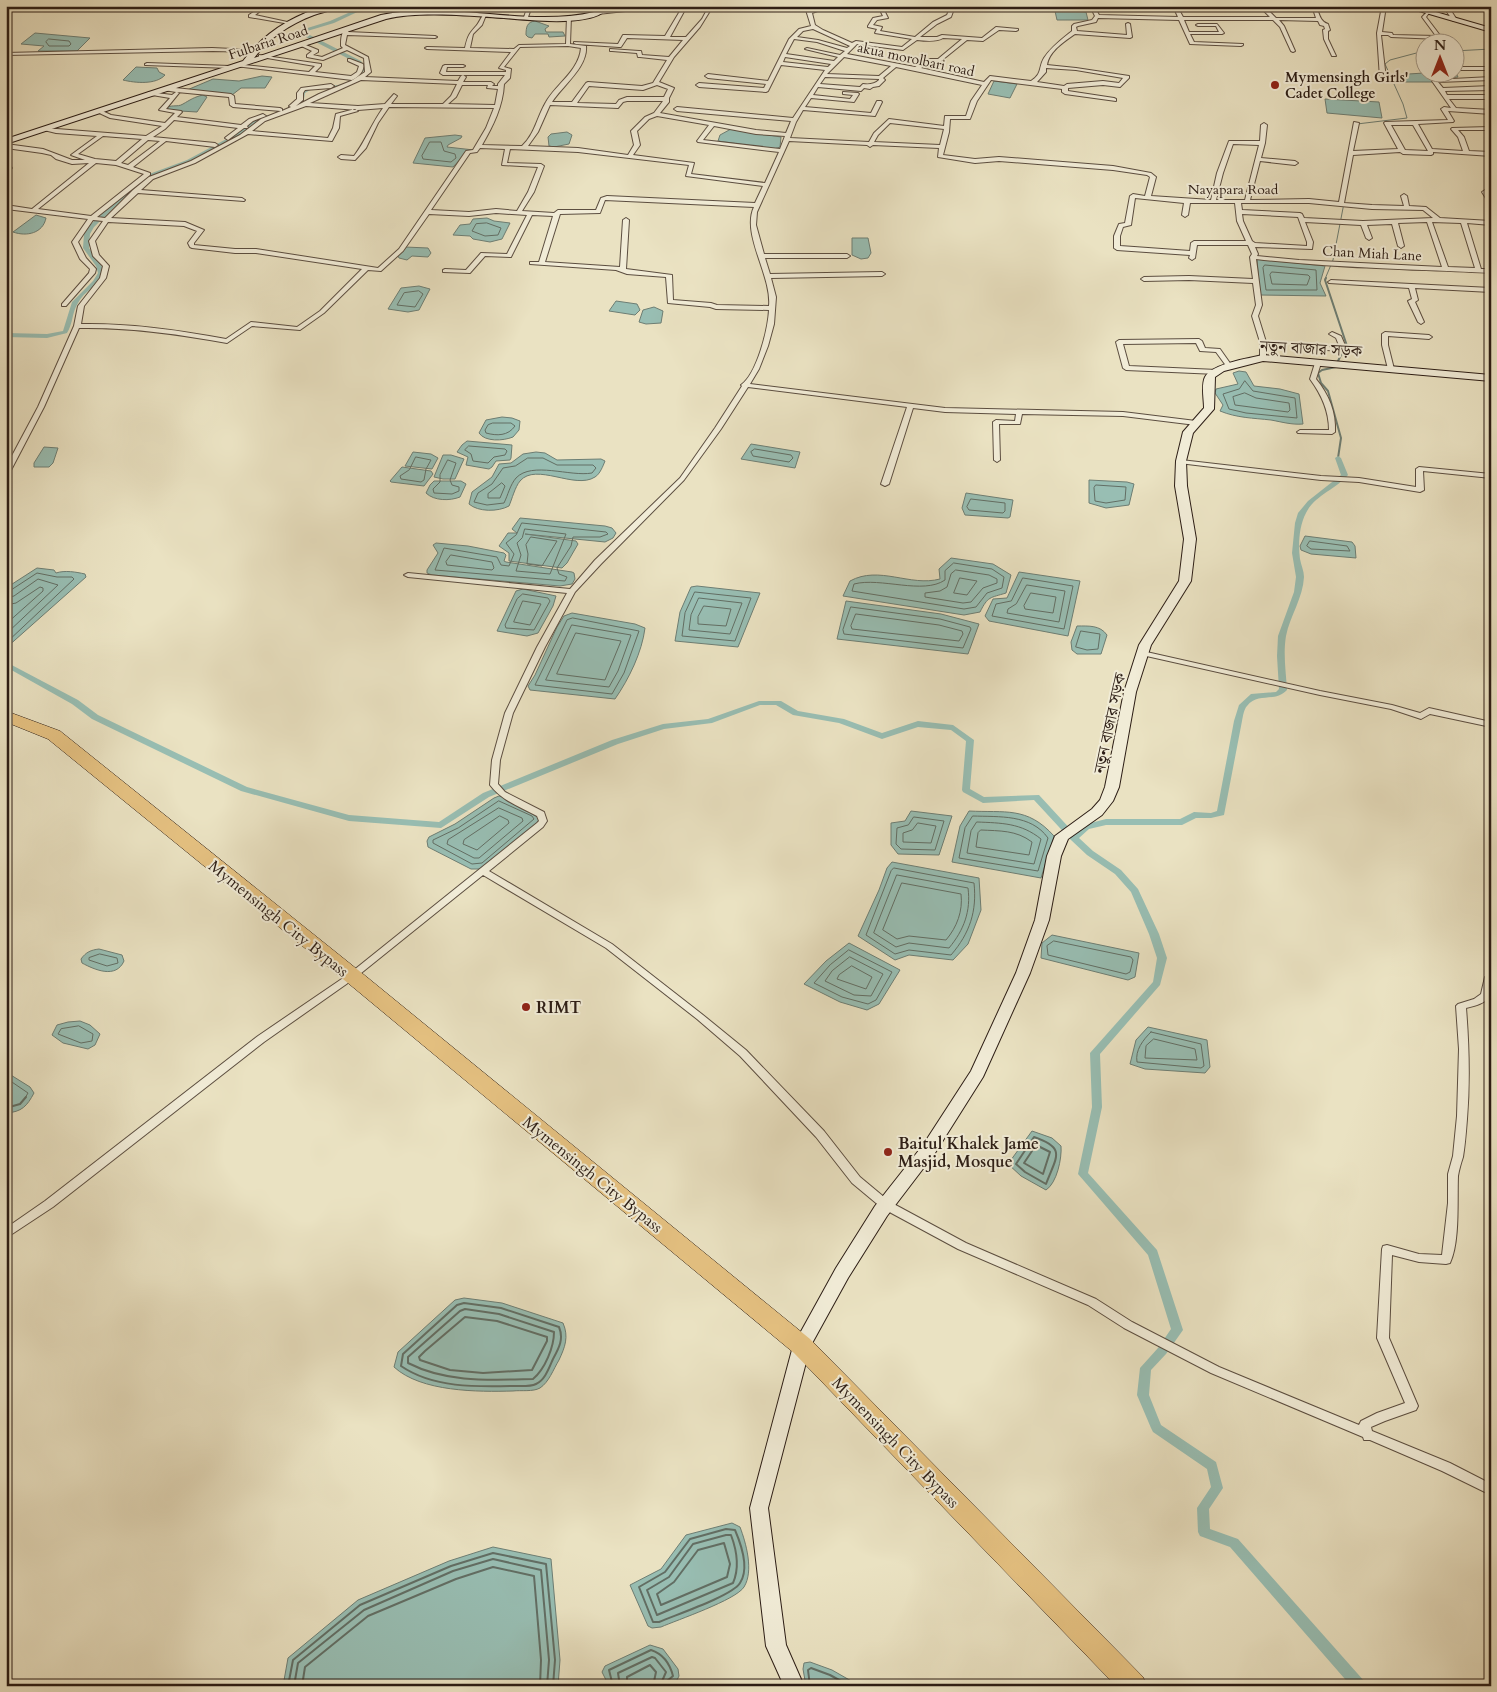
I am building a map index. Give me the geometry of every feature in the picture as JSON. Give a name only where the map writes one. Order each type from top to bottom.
[{"type":"highway","name":"Mymensingh City Bypass","points":[[6,716],[54,735],[352,976],[802,1346],[1134,1686]]},
{"type":"street","points":[[218,10],[223,6]]},
{"type":"street","points":[[265,6],[251,16],[290,23]]},
{"type":"street","points":[[247,61],[254,50],[277,31],[303,16],[332,6]]},
{"type":"street","points":[[398,14],[405,6]]},
{"type":"street","points":[[461,14],[464,6]]},
{"type":"street","points":[[526,17],[530,6]]},
{"type":"street","points":[[597,10],[668,6]]},
{"type":"street","points":[[667,37],[685,6]]},
{"type":"street","points":[[656,84],[665,72],[671,59],[709,12],[711,6]]},
{"type":"street","points":[[786,6],[808,9],[814,27],[846,52]]},
{"type":"street","points":[[810,12],[829,6]]},
{"type":"street","points":[[6,1234],[57,1198],[261,1039],[352,976],[484,872],[543,821],[541,814],[537,811],[502,794],[494,785],[496,760],[509,713],[540,647],[572,591],[598,562],[682,479],[718,429],[756,369],[765,346],[773,298],[753,225],[757,205],[794,120],[823,75],[831,66],[865,34],[876,18],[886,18],[882,10],[884,6]]},
{"type":"street","points":[[888,6],[912,8],[915,6]]},
{"type":"street","points":[[865,34],[903,49],[934,23],[949,16],[953,6]]},
{"type":"street","points":[[1092,6],[1097,16]]},
{"type":"street","points":[[1175,6],[1192,43],[1241,45]]},
{"type":"street","points":[[1261,6],[1275,18],[1287,35],[1293,51]]},
{"type":"street","points":[[1314,6],[1319,20],[1322,24],[1326,25],[1328,30],[1325,30],[1326,39],[1334,55]]},
{"type":"street","points":[[1379,80],[1382,80],[1379,33],[1384,6]]},
{"type":"street","points":[[1406,6],[1491,30]]},
{"type":"street","points":[[1445,6],[1455,20]]},
{"type":"street","name":"Fulbaria Road","points":[[6,144],[261,56],[398,14],[569,17],[597,10]]},
{"type":"street","points":[[1379,33],[1390,34],[1391,36],[1441,38],[1424,16],[1428,12]]},
{"type":"street","points":[[467,49],[469,37],[472,32],[480,27],[484,15]]},
{"type":"street","points":[[1097,16],[1182,20],[1275,18],[1319,20]]},
{"type":"street","points":[[1032,83],[1038,79],[1046,60],[1058,44],[1074,32],[1076,25],[1094,21],[1097,16]]},
{"type":"street","points":[[568,44],[569,17]]},
{"type":"street","points":[[1202,19],[1205,25]]},
{"type":"street","points":[[1074,32],[1130,37],[1128,24]]},
{"type":"street","points":[[1190,25],[1217,25],[1221,31],[1226,40],[1198,40],[1194,29],[1221,31]]},
{"type":"street","points":[[699,85],[765,90],[794,38],[801,30],[814,27]]},
{"type":"street","points":[[865,34],[880,28],[877,32],[915,39],[938,39],[942,36],[983,40],[998,28],[1016,30]]},
{"type":"street","points":[[6,474],[41,407],[76,326],[81,306],[103,278],[106,266],[96,256],[92,242],[97,231],[110,214],[151,178],[193,162],[246,132],[263,120],[305,104],[319,94],[351,84],[362,77],[368,72],[366,57],[347,48],[343,44],[346,31],[434,37]]},
{"type":"street","points":[[1187,33],[1196,33]]},
{"type":"street","points":[[6,208],[34,210],[91,219],[185,224],[201,230],[191,243],[192,246],[235,251],[256,251],[380,270],[401,250],[454,170],[468,152],[475,151],[486,135],[502,93],[501,84],[507,77],[508,68],[501,68],[522,45],[619,46],[625,36],[687,39]]},
{"type":"street","points":[[794,38],[818,41],[846,52]]},
{"type":"street","points":[[916,69],[930,60],[939,60],[965,39]]},
{"type":"street","points":[[303,43],[316,51],[309,56],[323,59],[347,48]]},
{"type":"street","points":[[568,44],[584,48],[639,52],[640,56],[671,59]]},
{"type":"street","points":[[176,46],[254,50]]},
{"type":"street","points":[[427,48],[516,51]]},
{"type":"street","points":[[524,147],[534,137],[541,116],[548,103],[570,76],[584,48]]},
{"type":"street","points":[[6,54],[216,49]]},
{"type":"street","points":[[806,49],[846,52]]},
{"type":"street","name":"akua morolbari road","points":[[846,52],[894,66],[916,69],[952,77],[957,80],[985,84],[990,78],[1032,83]]},
{"type":"street","points":[[783,55],[831,66]]},
{"type":"street","points":[[261,56],[319,64],[311,73]]},
{"type":"street","points":[[64,305],[92,273],[93,268],[83,259],[75,242],[91,219],[148,174],[185,160],[215,145],[234,135],[251,120],[296,104],[303,89],[344,84],[357,75],[361,67],[361,65],[350,60]]},
{"type":"street","points":[[780,63],[831,66]]},
{"type":"street","points":[[147,64],[232,66],[352,78]]},
{"type":"street","points":[[463,66],[445,66],[443,73],[507,77]]},
{"type":"street","points":[[823,75],[880,78],[894,66]]},
{"type":"street","points":[[1032,83],[1065,88],[1067,86],[1084,84],[1105,83],[1120,85],[1127,77],[1044,66]]},
{"type":"street","points":[[1464,69],[1491,68]]},
{"type":"street","points":[[708,76],[770,83]]},
{"type":"street","points":[[362,77],[398,81],[507,77]]},
{"type":"street","points":[[814,90],[861,89],[863,86],[877,85],[882,80],[880,78]]},
{"type":"street","points":[[1464,79],[1491,78]]},
{"type":"street","points":[[462,79],[491,84],[489,87],[502,88]]},
{"type":"street","points":[[444,106],[454,97],[462,79]]},
{"type":"street","points":[[1436,82],[1447,96],[1454,110]]},
{"type":"street","points":[[574,103],[588,84],[643,88],[656,84],[670,88],[666,102],[656,114],[647,118],[634,131],[637,145],[630,156]]},
{"type":"street","points":[[985,84],[974,101],[968,118],[947,117],[941,157],[983,161],[999,159],[1113,168],[1149,174],[1153,177],[1147,193],[1148,198],[1133,196],[1128,225],[1121,225],[1117,236],[1117,248],[1193,256],[1194,243],[1310,248],[1310,242],[1300,214],[1238,212]]},
{"type":"street","points":[[1065,88],[1065,92],[1114,100]]},
{"type":"street","points":[[1442,90],[1491,88]]},
{"type":"street","points":[[166,89],[231,96],[233,104],[280,110]]},
{"type":"street","points":[[117,163],[179,112],[162,110],[179,90]]},
{"type":"street","points":[[814,90],[856,94],[852,101],[814,90]]},
{"type":"street","points":[[149,94],[174,98]]},
{"type":"street","points":[[341,157],[355,158],[363,148],[375,123],[394,96]]},
{"type":"street","points":[[1447,96],[1491,96]]},
{"type":"street","points":[[548,103],[618,106],[621,101],[627,99],[666,99]]},
{"type":"street","points":[[802,108],[873,115],[879,102]]},
{"type":"street","points":[[305,104],[358,108],[496,107]]},
{"type":"street","points":[[246,132],[330,140],[336,128],[338,115],[353,113],[358,108]]},
{"type":"street","points":[[678,109],[794,120]]},
{"type":"street","points":[[1402,150],[1387,123],[1452,121],[1444,110],[1491,112]]},
{"type":"street","points":[[98,111],[118,118],[165,125]]},
{"type":"street","points":[[1466,151],[1461,137],[1454,129],[1490,127],[1480,111]]},
{"type":"street","points":[[656,114],[788,137],[870,145],[942,148]]},
{"type":"street","points":[[172,118],[252,127]]},
{"type":"street","points":[[870,145],[876,134],[889,121],[946,128]]},
{"type":"street","points":[[1341,204],[1356,122]]},
{"type":"street","points":[[1415,123],[1430,150]]},
{"type":"street","points":[[713,124],[700,141],[782,151]]},
{"type":"street","points":[[1247,202],[1262,143],[1264,125]]},
{"type":"street","points":[[46,129],[215,145]]},
{"type":"street","points":[[95,161],[74,155],[103,134]]},
{"type":"street","points":[[129,166],[164,140]]},
{"type":"street","points":[[1214,202],[1218,182],[1231,142],[1262,143]]},
{"type":"street","points":[[6,144],[54,154],[58,158],[72,162],[95,161],[117,163],[148,174]]},
{"type":"street","points":[[478,146],[578,150],[692,164],[688,175],[766,185]]},
{"type":"street","points":[[508,147],[504,164],[541,166],[531,192],[518,213]]},
{"type":"street","points":[[1351,152],[1402,150],[1431,153],[1430,150]]},
{"type":"street","points":[[1430,150],[1491,154]]},
{"type":"street","points":[[1258,159],[1295,162]]},
{"type":"street","points":[[34,210],[95,161]]},
{"type":"street","points":[[136,191],[242,200]]},
{"type":"street","points":[[1491,192],[1485,192],[1491,202]]},
{"type":"street","points":[[1404,196],[1407,208]]},
{"type":"street","points":[[427,212],[469,214],[496,211],[530,214],[599,212],[604,198],[757,205]]},
{"type":"street","name":"Nayapara Road","points":[[1148,198],[1214,202],[1309,201],[1426,209],[1438,220],[1490,224]]},
{"type":"street","points":[[1185,215],[1187,201]]},
{"type":"street","points":[[1238,202],[1240,221],[1255,254],[1253,258],[1259,305],[1255,316],[1262,342],[1263,358]]},
{"type":"street","points":[[445,271],[468,272],[483,254],[509,256],[530,214]]},
{"type":"street","points":[[542,263],[556,214]]},
{"type":"street","points":[[623,270],[626,220]]},
{"type":"street","points":[[1303,220],[1364,223],[1438,220]]},
{"type":"street","points":[[1429,221],[1437,238],[1438,251],[1446,270]]},
{"type":"street","points":[[1463,221],[1479,271]]},
{"type":"street","points":[[1364,223],[1369,238]]},
{"type":"street","points":[[1395,223],[1401,246]]},
{"type":"street","points":[[761,256],[847,256]]},
{"type":"street","name":"Chan Miah Lane","points":[[1253,258],[1491,271]]},
{"type":"street","points":[[532,263],[623,270],[670,276],[670,302],[711,304],[716,307],[771,308]]},
{"type":"street","points":[[76,326],[163,329],[227,341],[251,324],[298,330],[322,312],[366,269]]},
{"type":"street","points":[[767,276],[882,274]]},
{"type":"street","points":[[1144,279],[1189,278],[1256,281]]},
{"type":"street","points":[[1331,282],[1491,290]]},
{"type":"street","points":[[1412,286],[1415,300],[1411,301],[1421,322]]},
{"type":"street","points":[[1306,347],[1344,350],[1339,338],[1332,334]]},
{"type":"street","points":[[1391,370],[1385,345],[1385,334],[1429,338]]},
{"type":"street","points":[[1217,372],[1126,368],[1120,342],[1199,341],[1202,350],[1218,350],[1229,366]]},
{"type":"street","points":[[1300,432],[1332,432],[1333,423],[1325,396],[1313,379],[1328,348]]},
{"type":"street","name":"নতুন বাজার সড়ক","points":[[886,1205],[929,1149],[957,1108],[982,1065],[1023,973],[1042,920],[1054,856],[1067,832],[1097,812],[1106,801],[1112,787],[1130,692],[1142,653],[1185,581],[1190,539],[1181,486],[1181,462],[1188,432],[1209,409],[1209,379],[1211,375],[1229,366],[1263,358],[1491,378]]},
{"type":"street","points":[[744,386],[945,410],[1123,414],[1196,423]]},
{"type":"street","points":[[884,484],[911,405]]},
{"type":"street","points":[[997,460],[996,422],[1018,423],[1019,412]]},
{"type":"street","points":[[1181,462],[1320,478],[1359,480],[1420,490],[1420,469],[1491,476]]},
{"type":"street","points":[[408,575],[572,591]]},
{"type":"street","points":[[1142,653],[1320,693],[1392,707],[1421,716],[1429,711],[1491,725]]},
{"type":"street","points":[[484,872],[609,946],[707,1023],[743,1053],[820,1134],[856,1180],[886,1205],[962,1246],[1092,1302],[1128,1325],[1215,1370],[1368,1436],[1446,1467],[1491,1490]]},
{"type":"street","points":[[1368,1436],[1366,1425],[1381,1417],[1412,1406],[1383,1338],[1387,1249],[1419,1258],[1446,1260],[1453,1203],[1453,1174],[1458,1156],[1462,1116],[1464,1049],[1461,1006],[1476,1002],[1485,996],[1488,979],[1491,979]]},
{"type":"street","points":[[794,1686],[776,1646],[759,1508],[802,1346],[842,1274],[886,1205]]},
{"type":"water","points":[[1055,11],[1086,12],[1088,20],[1057,20]]},
{"type":"water","points":[[535,21],[549,26],[545,29],[546,32],[563,32],[565,36],[549,37],[548,34],[535,34],[532,38],[528,37],[526,30],[528,25],[530,22]]},
{"type":"water","points":[[35,33],[90,38],[77,51],[38,51],[44,46],[21,44]]},
{"type":"water","points":[[136,67],[157,68],[159,72],[165,75],[151,82],[123,80]]},
{"type":"water","points":[[1414,74],[1414,82],[1401,82],[1393,75]]},
{"type":"water","points":[[262,76],[272,77],[265,88],[241,88],[232,95],[187,90],[213,79],[239,81]]},
{"type":"water","points":[[994,81],[1017,84],[1010,98],[988,94]]},
{"type":"water","points":[[203,95],[207,97],[197,112],[163,110],[181,105]]},
{"type":"water","points":[[1325,99],[1379,102],[1382,118],[1327,113]]},
{"type":"water","points":[[731,129],[781,137],[780,147],[774,149],[718,141],[720,135]]},
{"type":"water","points":[[567,132],[572,135],[569,144],[549,146],[548,137],[551,134]]},
{"type":"water","points":[[462,136],[447,147],[474,150],[467,152],[453,167],[413,163],[425,138]]},
{"type":"water","points":[[36,215],[46,218],[42,227],[38,230],[29,234],[13,232]]},
{"type":"water","points":[[487,218],[510,223],[502,239],[490,242],[473,239],[470,236],[453,235],[460,225],[470,224],[473,219]]},
{"type":"water","points":[[852,238],[868,238],[871,253],[868,258],[861,259],[852,255]]},
{"type":"water","points":[[405,247],[428,248],[431,253],[428,257],[412,256],[407,260],[399,258],[398,256]]},
{"type":"water","points":[[1257,259],[1325,266],[1320,283],[1326,296],[1260,295]]},
{"type":"water","points":[[419,286],[430,289],[419,310],[408,312],[388,309],[401,288]]},
{"type":"water","points":[[616,301],[637,304],[640,310],[635,315],[609,311]]},
{"type":"water","points":[[654,307],[663,311],[661,323],[646,324],[639,322],[643,310]]},
{"type":"water","points":[[1239,371],[1246,372],[1254,386],[1280,389],[1299,394],[1303,424],[1239,416],[1220,411],[1223,405],[1215,393],[1216,389],[1238,384],[1233,373]]},
{"type":"water","points":[[502,417],[520,421],[519,430],[513,437],[494,440],[485,438],[479,433],[486,420]]},
{"type":"water","points":[[467,441],[512,445],[511,458],[510,460],[496,461],[489,469],[466,465],[468,457],[457,452]]},
{"type":"water","points":[[751,444],[800,452],[795,468],[741,459]]},
{"type":"water","points":[[44,447],[58,448],[53,463],[49,467],[34,467],[34,463]]},
{"type":"water","points":[[413,452],[431,454],[438,458],[432,469],[405,466]]},
{"type":"water","points":[[545,453],[557,460],[601,459],[605,461],[597,476],[587,480],[536,474],[527,476],[518,484],[509,506],[504,508],[483,510],[469,504],[472,492],[492,477],[499,464],[511,463],[523,454]]},
{"type":"water","points":[[443,455],[464,459],[455,479],[434,477]]},
{"type":"water","points":[[402,467],[431,471],[433,474],[424,486],[391,482]]},
{"type":"water","points":[[1089,480],[1134,484],[1129,505],[1106,508],[1089,503]]},
{"type":"water","points":[[434,481],[461,481],[466,484],[460,497],[442,500],[433,498],[426,493]]},
{"type":"water","points":[[966,493],[1013,500],[1010,517],[965,515],[962,508]]},
{"type":"water","points":[[520,518],[605,526],[612,528],[616,533],[613,538],[605,542],[525,534],[576,541],[578,544],[562,568],[509,561],[509,553],[499,546],[508,533],[517,533],[512,529]]},
{"type":"water","points":[[1305,536],[1352,542],[1355,546],[1356,558],[1311,554],[1301,550],[1300,546]]},
{"type":"water","points":[[436,543],[468,546],[504,553],[506,555],[504,561],[506,562],[572,572],[575,579],[572,584],[560,586],[432,575],[427,573],[427,570],[438,553],[433,545]]},
{"type":"water","points":[[951,558],[993,564],[1011,575],[1006,593],[990,598],[980,612],[964,615],[843,596],[850,581],[872,575],[929,581],[940,579],[939,569]]},
{"type":"water","points":[[37,568],[54,570],[56,573],[67,571],[85,574],[86,577],[6,648],[6,588]]},
{"type":"water","points":[[1019,572],[1080,581],[1068,636],[989,621],[985,616],[993,599],[1007,598]]},
{"type":"water","points":[[697,586],[760,593],[738,647],[675,641],[680,612],[691,587]]},
{"type":"water","points":[[523,589],[556,596],[553,606],[538,633],[527,636],[497,631],[516,591]]},
{"type":"water","points":[[846,601],[941,614],[979,624],[968,654],[837,639]]},
{"type":"water","points":[[572,613],[635,624],[645,628],[634,665],[615,699],[530,690],[528,686],[557,627],[564,616]]},
{"type":"water","points":[[1077,626],[1098,628],[1107,635],[1101,654],[1077,654],[1072,650],[1071,642]]},
{"type":"water","points":[[499,796],[538,814],[539,820],[537,824],[481,869],[471,869],[428,847],[427,841],[429,837],[455,824]]},
{"type":"water","points":[[911,811],[952,816],[939,855],[898,854],[891,845],[891,823],[905,821]]},
{"type":"water","points":[[969,811],[1005,812],[1025,815],[1044,826],[1054,836],[1041,878],[952,862],[960,826]]},
{"type":"water","points":[[892,862],[979,878],[981,910],[968,944],[953,960],[909,955],[895,960],[858,936],[887,868]]},
{"type":"water","points":[[1052,935],[1139,953],[1135,977],[1128,980],[1041,958],[1042,943]]},
{"type":"water","points":[[849,943],[900,970],[879,1004],[867,1010],[840,1002],[804,984],[826,961]]},
{"type":"water","points":[[99,949],[122,955],[124,961],[120,967],[111,971],[99,970],[82,963],[81,959],[85,955]]},
{"type":"water","points":[[80,1021],[90,1025],[100,1034],[95,1045],[88,1049],[63,1043],[52,1035],[57,1025]]},
{"type":"water","points":[[1148,1027],[1207,1040],[1210,1067],[1205,1073],[1145,1069],[1130,1064],[1136,1040]]},
{"type":"water","points":[[6,1072],[30,1087],[34,1093],[23,1108],[6,1113]]},
{"type":"water","points":[[1032,1131],[1052,1138],[1061,1146],[1058,1170],[1050,1187],[1046,1190],[1021,1176],[1008,1164]]},
{"type":"water","points":[[464,1298],[502,1303],[563,1323],[566,1333],[564,1346],[553,1372],[540,1388],[527,1391],[450,1389],[419,1381],[405,1375],[394,1367],[398,1352],[455,1300]]},
{"type":"water","points":[[732,1523],[740,1527],[747,1549],[749,1565],[744,1587],[730,1598],[692,1615],[661,1627],[652,1628],[648,1626],[630,1585],[661,1569],[686,1535]]},
{"type":"water","points":[[493,1547],[551,1559],[560,1660],[558,1686],[283,1686],[288,1658],[358,1600],[449,1561]]},
{"type":"water","points":[[650,1645],[663,1649],[678,1669],[679,1676],[677,1680],[668,1686],[609,1686],[602,1672],[605,1666]]},
{"type":"water","points":[[810,1662],[832,1670],[860,1686],[806,1686],[803,1669],[804,1663]]},
{"type":"waterway","points":[[292,108],[301,103],[303,92],[315,88],[348,85],[355,80],[364,68],[359,62],[300,32],[332,22],[368,6]]},
{"type":"waterway","points":[[1464,50],[1491,49]]},
{"type":"waterway","points":[[1357,124],[1407,118],[1403,104],[1385,64],[1390,60],[1414,54]]},
{"type":"waterway","points":[[6,335],[47,336],[65,332],[75,302],[95,282],[101,273],[99,266],[86,248],[87,234],[92,226],[146,177],[189,161],[234,137],[251,123],[270,116]]},
{"type":"waterway","points":[[1347,185],[1354,146]]},
{"type":"waterway","points":[[1325,279],[1333,260],[1344,203]]},
{"type":"waterway","points":[[1326,278],[1325,280],[1348,349],[1341,355],[1337,363]]},
{"type":"waterway","points":[[1336,367],[1322,370],[1318,373],[1321,383],[1328,391],[1341,438],[1338,458]]},
{"type":"waterway","points":[[1074,838],[1086,827],[1106,822],[1182,822],[1194,815],[1211,816],[1221,813],[1238,721],[1243,705],[1254,696],[1278,694],[1283,690],[1282,636],[1297,592],[1300,577],[1296,558],[1298,523],[1305,508],[1345,475],[1338,458]]},
{"type":"waterway","points":[[6,664],[75,702],[95,717],[244,789],[349,818],[441,825],[486,795],[615,742],[663,727],[709,721],[759,703],[778,703],[796,713],[841,721],[882,736],[918,724],[953,728],[970,740],[966,790],[983,800],[1036,797],[1074,838]]},
{"type":"waterway","points":[[1074,838],[1090,853],[1118,872],[1135,891],[1154,934],[1162,958],[1157,983],[1095,1053],[1097,1107],[1083,1174],[1153,1253],[1177,1330],[1162,1351],[1146,1368],[1143,1395],[1157,1428],[1212,1466],[1217,1488],[1203,1508],[1204,1532],[1234,1543],[1360,1686]]},
{"type":"place","name":"Mymensingh Girls' Cadet College","points":[[1275,85]]},
{"type":"place","name":"RIMT","points":[[526,1007]]},
{"type":"place","name":"Baitul Khalek Jame Masjid, Mosque","points":[[888,1152]]}]
